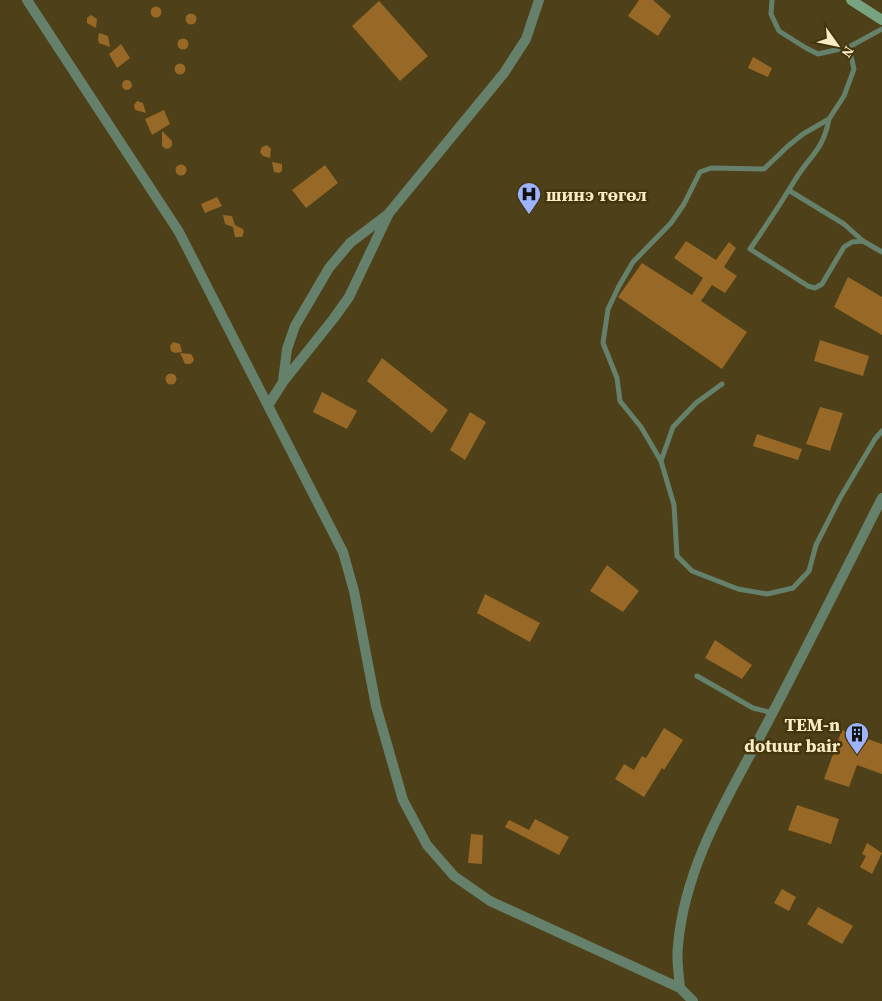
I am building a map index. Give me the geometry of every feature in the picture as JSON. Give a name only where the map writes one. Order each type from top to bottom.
[{"type":"main road","points":[[851,0],[882,20]]},
{"type":"street","points":[[27,0],[179,232],[343,552],[354,591],[376,706],[384,734],[403,800],[427,845],[454,876],[490,901],[680,988],[693,1001]]},
{"type":"street","points":[[283,382],[287,349],[295,326],[329,268],[350,243],[389,213],[504,73],[526,40],[540,0]]},
{"type":"street","points":[[268,404],[349,297],[389,213]]},
{"type":"street","points":[[680,988],[677,948],[683,909],[695,869],[711,830],[773,713],[882,498]]},
{"type":"lane","points":[[772,0],[771,14],[779,31],[818,54],[849,47],[882,30]]},
{"type":"lane","points":[[849,47],[854,68],[844,96],[829,119],[826,135],[818,150],[796,179],[790,191],[750,249],[808,286],[815,288],[822,284],[844,247],[852,242],[863,241]]},
{"type":"lane","points":[[829,119],[803,134],[764,169],[711,168],[700,172],[684,204],[671,223],[634,262],[608,309],[603,343],[617,378],[620,400],[641,427],[661,461],[674,505],[677,556],[692,571],[738,589],[767,594],[793,588],[809,571],[816,545],[836,506],[875,439],[882,431]]},
{"type":"lane","points":[[790,191],[844,224],[863,241],[882,252]]},
{"type":"lane","points":[[661,461],[673,427],[696,403],[722,384]]},
{"type":"lane","points":[[697,676],[753,708],[773,713]]},
{"type":"building","points":[[639,0],[653,0],[671,16],[658,36],[628,16]]},
{"type":"building","points":[[379,1],[428,56],[400,81],[352,26]]},
{"type":"building","points":[[156,6],[162,12],[156,18],[150,12]]},
{"type":"building","points":[[191,13],[197,19],[191,25],[185,19]]},
{"type":"building","points":[[91,15],[97,19],[96,28],[87,23],[87,18]]},
{"type":"building","points":[[99,33],[108,36],[110,47],[99,43]]},
{"type":"building","points":[[183,38],[189,44],[183,50],[177,44]]},
{"type":"building","points":[[121,44],[130,58],[117,68],[109,54]]},
{"type":"building","points":[[753,57],[772,68],[768,77],[748,68]]},
{"type":"building","points":[[180,63],[186,69],[180,75],[174,69]]},
{"type":"building","points":[[125,80],[129,80],[132,85],[131,89],[125,90],[122,87],[122,83]]},
{"type":"building","points":[[137,101],[143,103],[146,113],[135,110],[134,105]]},
{"type":"building","points":[[164,110],[170,124],[152,135],[145,119]]},
{"type":"building","points":[[162,131],[172,141],[170,148],[166,149],[162,146]]},
{"type":"building","points":[[267,145],[271,149],[270,158],[263,156],[260,152],[262,147]]},
{"type":"building","points":[[272,162],[282,164],[282,171],[279,173],[274,172]]},
{"type":"building","points":[[181,164],[187,170],[181,176],[175,170]]},
{"type":"building","points":[[325,165],[338,183],[306,208],[292,190]]},
{"type":"building","points":[[217,197],[222,206],[205,213],[201,204]]},
{"type":"building","points":[[223,215],[232,216],[235,225],[243,229],[242,237],[235,237],[233,227],[225,224]]},
{"type":"building","points":[[686,241],[716,260],[729,242],[736,248],[724,267],[737,276],[725,293],[712,285],[701,301],[747,332],[722,369],[618,297],[642,263],[692,295],[703,278],[674,258]]},
{"type":"building","points":[[848,277],[882,297],[882,335],[834,307]]},
{"type":"building","points":[[820,340],[869,356],[863,376],[814,361]]},
{"type":"building","points":[[173,342],[180,344],[182,352],[175,353],[171,351],[170,346]]},
{"type":"building","points":[[180,353],[191,354],[194,359],[193,362],[185,364]]},
{"type":"building","points":[[382,358],[448,410],[432,433],[367,381]]},
{"type":"building","points":[[171,373],[177,379],[171,385],[165,379]]},
{"type":"building","points":[[322,392],[357,411],[347,429],[313,412]]},
{"type":"building","points":[[820,407],[843,413],[830,451],[806,444]]},
{"type":"building","points":[[470,412],[486,422],[465,460],[450,450]]},
{"type":"building","points":[[757,434],[802,449],[798,460],[753,446]]},
{"type":"building","points":[[607,565],[639,591],[623,612],[590,591]]},
{"type":"building","points":[[485,594],[540,623],[530,642],[477,613]]},
{"type":"building","points":[[715,640],[752,665],[742,679],[705,658]]},
{"type":"building","points":[[664,728],[683,740],[664,770],[662,768],[644,797],[615,779],[624,764],[634,770],[642,756],[646,758]]},
{"type":"building","name":"TEM-n dotuur bair","points":[[842,730],[882,744],[882,774],[857,765],[849,787],[824,779]]},
{"type":"building","points":[[797,805],[839,819],[831,844],[788,830]]},
{"type":"building","points":[[535,819],[569,837],[559,855],[505,827],[509,820],[529,830]]},
{"type":"building","points":[[471,834],[483,835],[482,864],[468,863]]},
{"type":"building","points":[[867,843],[882,853],[872,874],[860,867],[866,856],[862,854]]},
{"type":"building","points":[[782,889],[796,897],[789,911],[774,903]]},
{"type":"building","points":[[818,907],[853,926],[842,944],[807,924]]},
{"type":"place","name":"шинэ төгөл","points":[[529,215]]},
{"type":"place","name":"TEM-n dotuur bair","points":[[857,755]]}]
